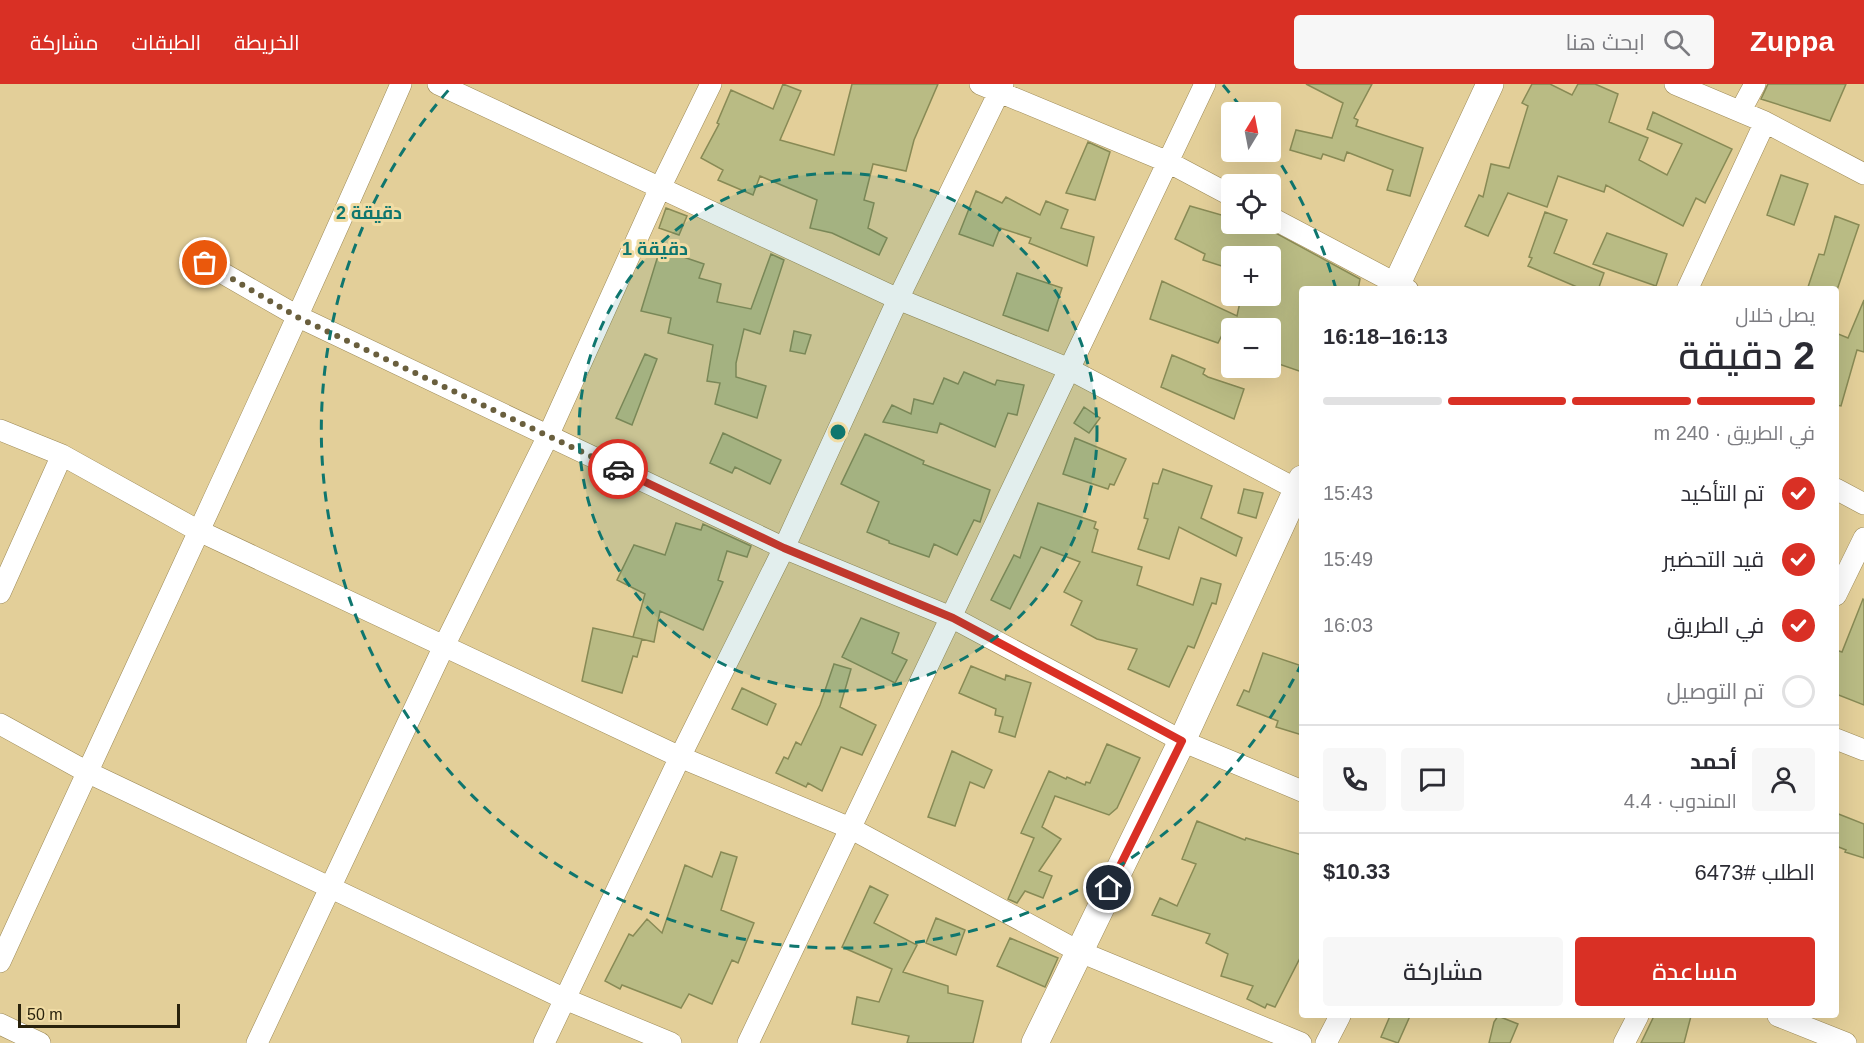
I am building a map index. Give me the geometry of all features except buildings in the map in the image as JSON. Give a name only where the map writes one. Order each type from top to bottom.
[{"type":"street","points":[[0,962],[197,530],[299,318],[401,84]]},
{"type":"street","points":[[438,84],[898,299],[1067,368],[1299,486]]},
{"type":"street","points":[[257,1043],[444,646],[548,436],[660,188],[711,84]]},
{"type":"street","points":[[748,1043],[849,828],[953,618],[1067,368],[1204,84]]},
{"type":"street","points":[[1401,286],[1490,84]]},
{"type":"street","points":[[1675,84],[1741,110],[1864,174]]},
{"type":"street","points":[[1741,110],[1755,84]]},
{"type":"street","points":[[544,1043],[680,758],[784,548],[994,87],[1168,162],[1221,190]]},
{"type":"street","points":[[1689,286],[1765,122]]},
{"type":"street","points":[[1281,223],[1396,286]]},
{"type":"street","points":[[205,263],[299,318],[784,548],[953,618],[1182,741],[1299,789]]},
{"type":"street","points":[[0,430],[62,455],[197,530],[680,758],[849,828],[1078,951],[1302,1043]]},
{"type":"street","points":[[0,592],[62,455]]},
{"type":"street","points":[[1035,1043],[1182,741],[1299,489]]},
{"type":"street","points":[[1839,491],[1864,504]]},
{"type":"street","points":[[1839,589],[1864,538]]},
{"type":"street","points":[[0,724],[87,772],[565,999],[671,1043]]},
{"type":"street","points":[[1839,740],[1864,750]]},
{"type":"street","points":[[1326,1043],[1339,1018]]},
{"type":"street","points":[[1624,1043],[1637,1018]]},
{"type":"street","points":[[1783,1018],[1846,1043]]},
{"type":"street","points":[[0,1024],[40,1043]]},
{"type":"way so far","points":[[205,263],[299,318],[618,469]]},
{"type":"route","points":[[618,469],[784,548],[953,618],[1182,741],[1109,888]]}]
